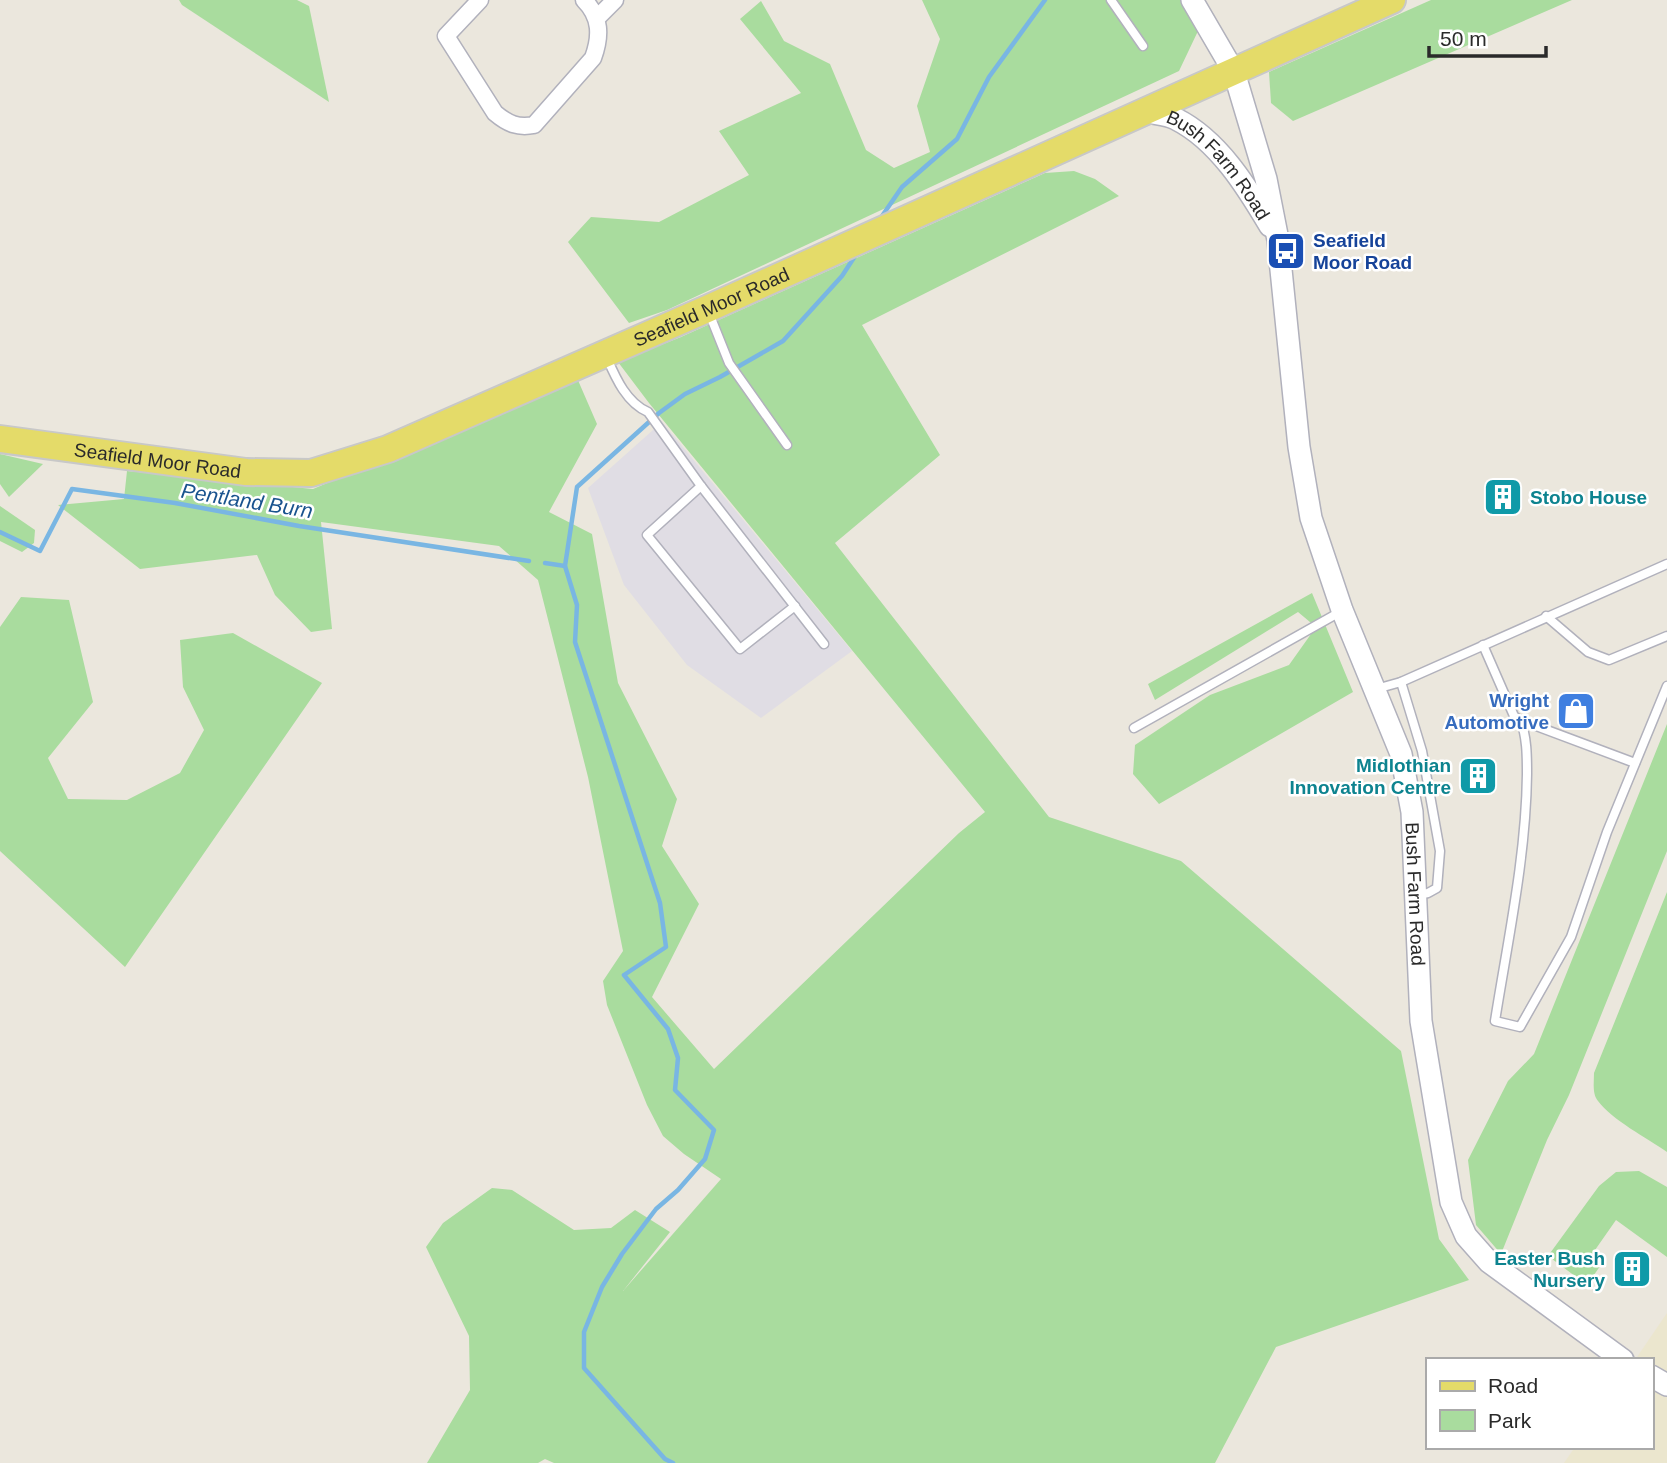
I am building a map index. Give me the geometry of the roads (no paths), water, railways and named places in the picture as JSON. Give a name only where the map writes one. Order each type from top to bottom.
[{"type":"main road","name":"Seafield Moor Road","points":[[0,439],[246,472],[311,473],[388,449],[708,309],[1392,0]]},
{"type":"street","points":[[480,0],[446,36],[495,113],[512,125],[520,126],[534,125],[593,58],[598,36],[597,18],[594,10],[584,0]]},
{"type":"street","points":[[597,18],[615,0]]},
{"type":"street","name":"Bush Farm Road","points":[[1192,0],[1234,72],[1266,179],[1278,240],[1299,447],[1311,518],[1342,610],[1401,754],[1412,812],[1421,1021],[1451,1202],[1466,1236],[1489,1262],[1620,1358]]},
{"type":"street","name":"Bush Farm Road","points":[[1144,111],[1175,118],[1212,147],[1248,189],[1278,240]]},
{"type":"lane","points":[[1111,0],[1143,47]]},
{"type":"lane","points":[[708,309],[729,363],[787,445]]},
{"type":"lane","points":[[605,353],[615,378],[635,407],[652,418],[701,486],[824,644]]},
{"type":"lane","points":[[701,486],[647,535],[740,649],[794,606]]},
{"type":"lane","points":[[1376,689],[1401,682],[1667,564]]},
{"type":"lane","points":[[1134,728],[1342,610]]},
{"type":"lane","points":[[1546,617],[1588,652],[1609,660],[1667,636]]},
{"type":"lane","points":[[1483,645],[1514,716],[1635,763]]},
{"type":"lane","points":[[1401,682],[1422,751],[1440,851],[1437,888],[1416,895]]},
{"type":"lane","points":[[1520,720],[1527,761],[1527,813],[1495,1021],[1520,1027],[1571,937],[1635,763],[1667,686]]},
{"type":"waterway","points":[[880,219],[902,187],[957,139],[989,77],[1045,0]]},
{"type":"waterway","points":[[673,1463],[665,1459],[584,1368],[584,1332],[602,1287],[622,1254],[656,1209],[678,1190],[705,1159],[714,1130],[675,1090],[678,1058],[668,1029],[624,975],[666,947],[660,903],[575,642],[577,605],[565,566],[577,487],[659,413],[685,394],[783,341],[842,276],[857,253]]},
{"type":"waterway","name":"Pentland Burn","points":[[0,532],[40,551],[72,489],[175,503],[299,526],[529,561]]},
{"type":"waterway","name":"Pentland Burn","points":[[545,563],[565,566]]},
{"type":"place","name":"Seafield Moor Road","points":[[1286,251]]},
{"type":"place","name":"Stobo House","points":[[1503,497]]},
{"type":"place","name":"Wright Automotive","points":[[1576,711]]},
{"type":"place","name":"Midlothian Innovation Centre","points":[[1478,776]]},
{"type":"place","name":"Easter Bush Nursery","points":[[1632,1269]]}]
